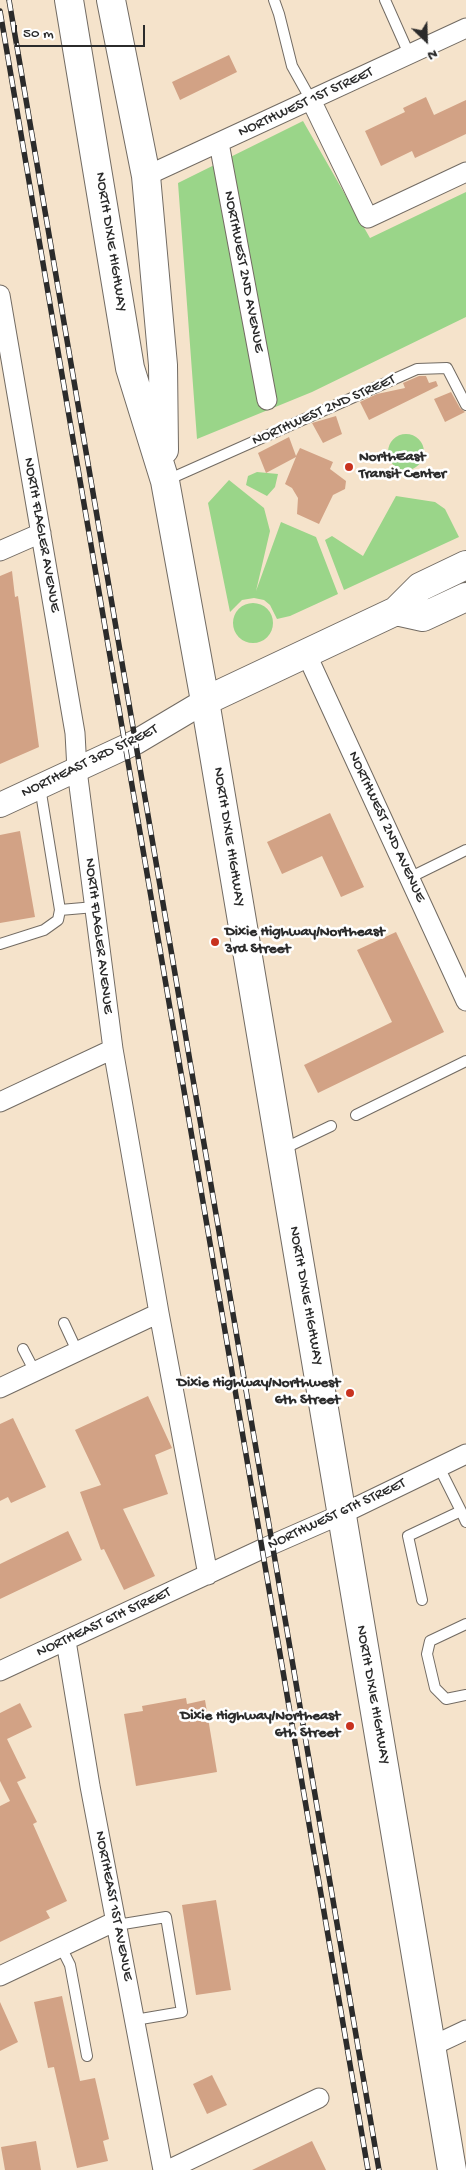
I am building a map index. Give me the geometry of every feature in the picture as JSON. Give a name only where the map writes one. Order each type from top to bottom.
[{"type":"main road","name":"NORTH DIXIE HIGHWAY","points":[[69,0],[130,368],[164,481],[205,701],[452,2170]]},
{"type":"main road","name":"NORTH DIXIE HIGHWAY","points":[[112,0],[146,176],[163,365],[164,481]]},
{"type":"main road","points":[[205,701],[396,611],[420,587],[466,565]]},
{"type":"main road","points":[[396,611],[423,617],[466,597]]},
{"type":"street","name":"NORTHWEST 1ST STREET","points":[[146,176],[466,28]]},
{"type":"street","points":[[311,100],[368,218],[466,172]]},
{"type":"street","name":"NORTHWEST 2ND AVENUE","points":[[219,143],[267,400]]},
{"type":"street","name":"NORTH FLAGLER AVENUE","points":[[0,296],[76,733],[77,770],[113,1049],[159,1313],[208,1575]]},
{"type":"street","points":[[0,552],[41,533]]},
{"type":"street","name":"NORTHWEST 2ND AVENUE","points":[[306,653],[466,1002]]},
{"type":"street","name":"NORTHEAST 3RD STREET","points":[[0,805],[136,742],[205,701]]},
{"type":"street","points":[[0,1102],[113,1049]]},
{"type":"street","points":[[0,1388],[159,1313]]},
{"type":"street","name":"NORTHWEST 6TH STREET","points":[[208,1575],[342,1514],[466,1454]]},
{"type":"street","name":"NORTHEAST 6TH STREET","points":[[0,1671],[208,1575]]},
{"type":"street","name":"NORTHEAST 1ST AVENUE","points":[[66,1641],[90,1786],[163,2170]]},
{"type":"street","points":[[0,1976],[116,1923]]},
{"type":"street","points":[[432,2046],[466,2030]]},
{"type":"street","points":[[168,2170],[319,2098]]},
{"type":"lane","points":[[274,0],[292,66],[311,100]]},
{"type":"lane","points":[[385,0],[410,54]]},
{"type":"lane","name":"NORTHWEST 2ND STREET","points":[[164,481],[417,369],[447,368],[466,405]]},
{"type":"lane","points":[[0,944],[44,930],[58,920],[60,910],[40,787]]},
{"type":"lane","points":[[408,878],[466,850]]},
{"type":"lane","points":[[60,910],[95,907]]},
{"type":"lane","points":[[356,1115],[466,1061]]},
{"type":"lane","points":[[280,1150],[332,1126]]},
{"type":"lane","points":[[64,1323],[77,1352]]},
{"type":"lane","points":[[23,1349],[34,1372]]},
{"type":"lane","points":[[439,1467],[466,1522]]},
{"type":"lane","points":[[422,1600],[408,1536],[461,1511]]},
{"type":"lane","points":[[466,1624],[430,1642],[427,1654],[434,1688],[446,1699],[466,1695]]},
{"type":"lane","points":[[116,1923],[166,1917],[182,2012],[135,2020]]},
{"type":"lane","points":[[61,1947],[70,1964],[86,2056]]},
{"type":"green space","points":[[303,121],[370,238],[466,192],[466,317],[312,392],[197,439],[178,183]]},
{"type":"green space","points":[[406,434],[419,439],[424,452],[419,465],[406,470],[393,465],[388,452],[393,439]]},
{"type":"green space","points":[[257,472],[278,474],[275,487],[267,496],[246,485],[248,476]]},
{"type":"green space","points":[[229,480],[264,508],[270,531],[256,591],[281,522],[316,537],[338,594],[290,616],[277,619],[270,605],[264,600],[254,598],[242,600],[230,612],[208,503]]},
{"type":"green space","points":[[396,496],[435,502],[445,509],[459,537],[344,590],[325,540],[332,536],[363,556]]},
{"type":"green space","points":[[257,603],[264,606],[270,612],[273,623],[272,631],[264,640],[257,643],[249,643],[242,640],[234,631],[233,619],[236,612],[245,604]]},
{"type":"building","points":[[229,55],[237,72],[180,100],[172,82]]},
{"type":"building","points":[[426,97],[434,115],[466,100],[466,134],[415,158],[412,151],[381,166],[365,131],[405,112],[403,108]]},
{"type":"building","points":[[419,376],[426,376],[429,383],[436,381],[438,386],[369,420],[360,402],[377,394],[405,388],[403,383]]},
{"type":"building","points":[[451,392],[460,408],[465,412],[445,422],[434,399]]},
{"type":"building","points":[[336,416],[342,434],[323,443],[312,423]]},
{"type":"building","points":[[289,437],[296,456],[300,448],[333,462],[330,469],[346,481],[345,489],[333,495],[319,524],[297,514],[298,498],[292,488],[285,484],[296,457],[266,473],[258,453]]},
{"type":"building","points":[[12,571],[15,597],[18,596],[39,747],[0,764],[0,576]]},
{"type":"building","points":[[330,813],[364,887],[341,897],[322,856],[282,874],[267,842]]},
{"type":"building","points":[[20,831],[35,917],[0,923],[0,835]]},
{"type":"building","points":[[396,932],[444,1032],[318,1093],[304,1065],[392,1022],[357,950]]},
{"type":"building","points":[[148,1396],[172,1448],[155,1455],[168,1494],[123,1509],[155,1576],[124,1590],[104,1549],[101,1550],[80,1492],[101,1485],[75,1430]]},
{"type":"building","points":[[13,1418],[46,1487],[11,1503],[8,1497],[0,1501],[0,1424]]},
{"type":"building","points":[[68,1531],[82,1560],[0,1599],[0,1564]]},
{"type":"building","points":[[186,1698],[187,1704],[205,1700],[217,1772],[136,1786],[124,1714],[143,1711],[142,1706]]},
{"type":"building","points":[[20,1703],[32,1727],[7,1739],[26,1778],[17,1782],[37,1822],[33,1824],[67,1901],[46,1911],[50,1918],[0,1942],[0,1806],[10,1801],[0,1781],[0,1713]]},
{"type":"building","points":[[216,1900],[231,1990],[196,1995],[182,1905]]},
{"type":"building","points":[[62,1996],[80,2081],[95,2078],[109,2139],[103,2141],[108,2161],[77,2168],[54,2067],[48,2068],[34,2002]]},
{"type":"building","points":[[0,2002],[18,2042],[0,2051]]},
{"type":"building","points":[[212,2075],[227,2105],[207,2114],[193,2084]]},
{"type":"building","points":[[36,2141],[41,2170],[5,2170],[1,2147]]},
{"type":"building","points":[[312,2141],[326,2170],[252,2170]]},
{"type":"railway","points":[[9,0],[379,2170]]},
{"type":"railway","points":[[0,11],[368,2170]]},
{"type":"place","name":"NorthEast Transit Center","points":[[349,467]]},
{"type":"place","name":"Dixie Highway/Northeast 3rd Street","points":[[215,942]]},
{"type":"place","name":"Dixie Highway/Northwest 6th Street","points":[[350,1393]]},
{"type":"place","name":"Dixie Highway/Northeast 6th Street","points":[[350,1726]]}]
